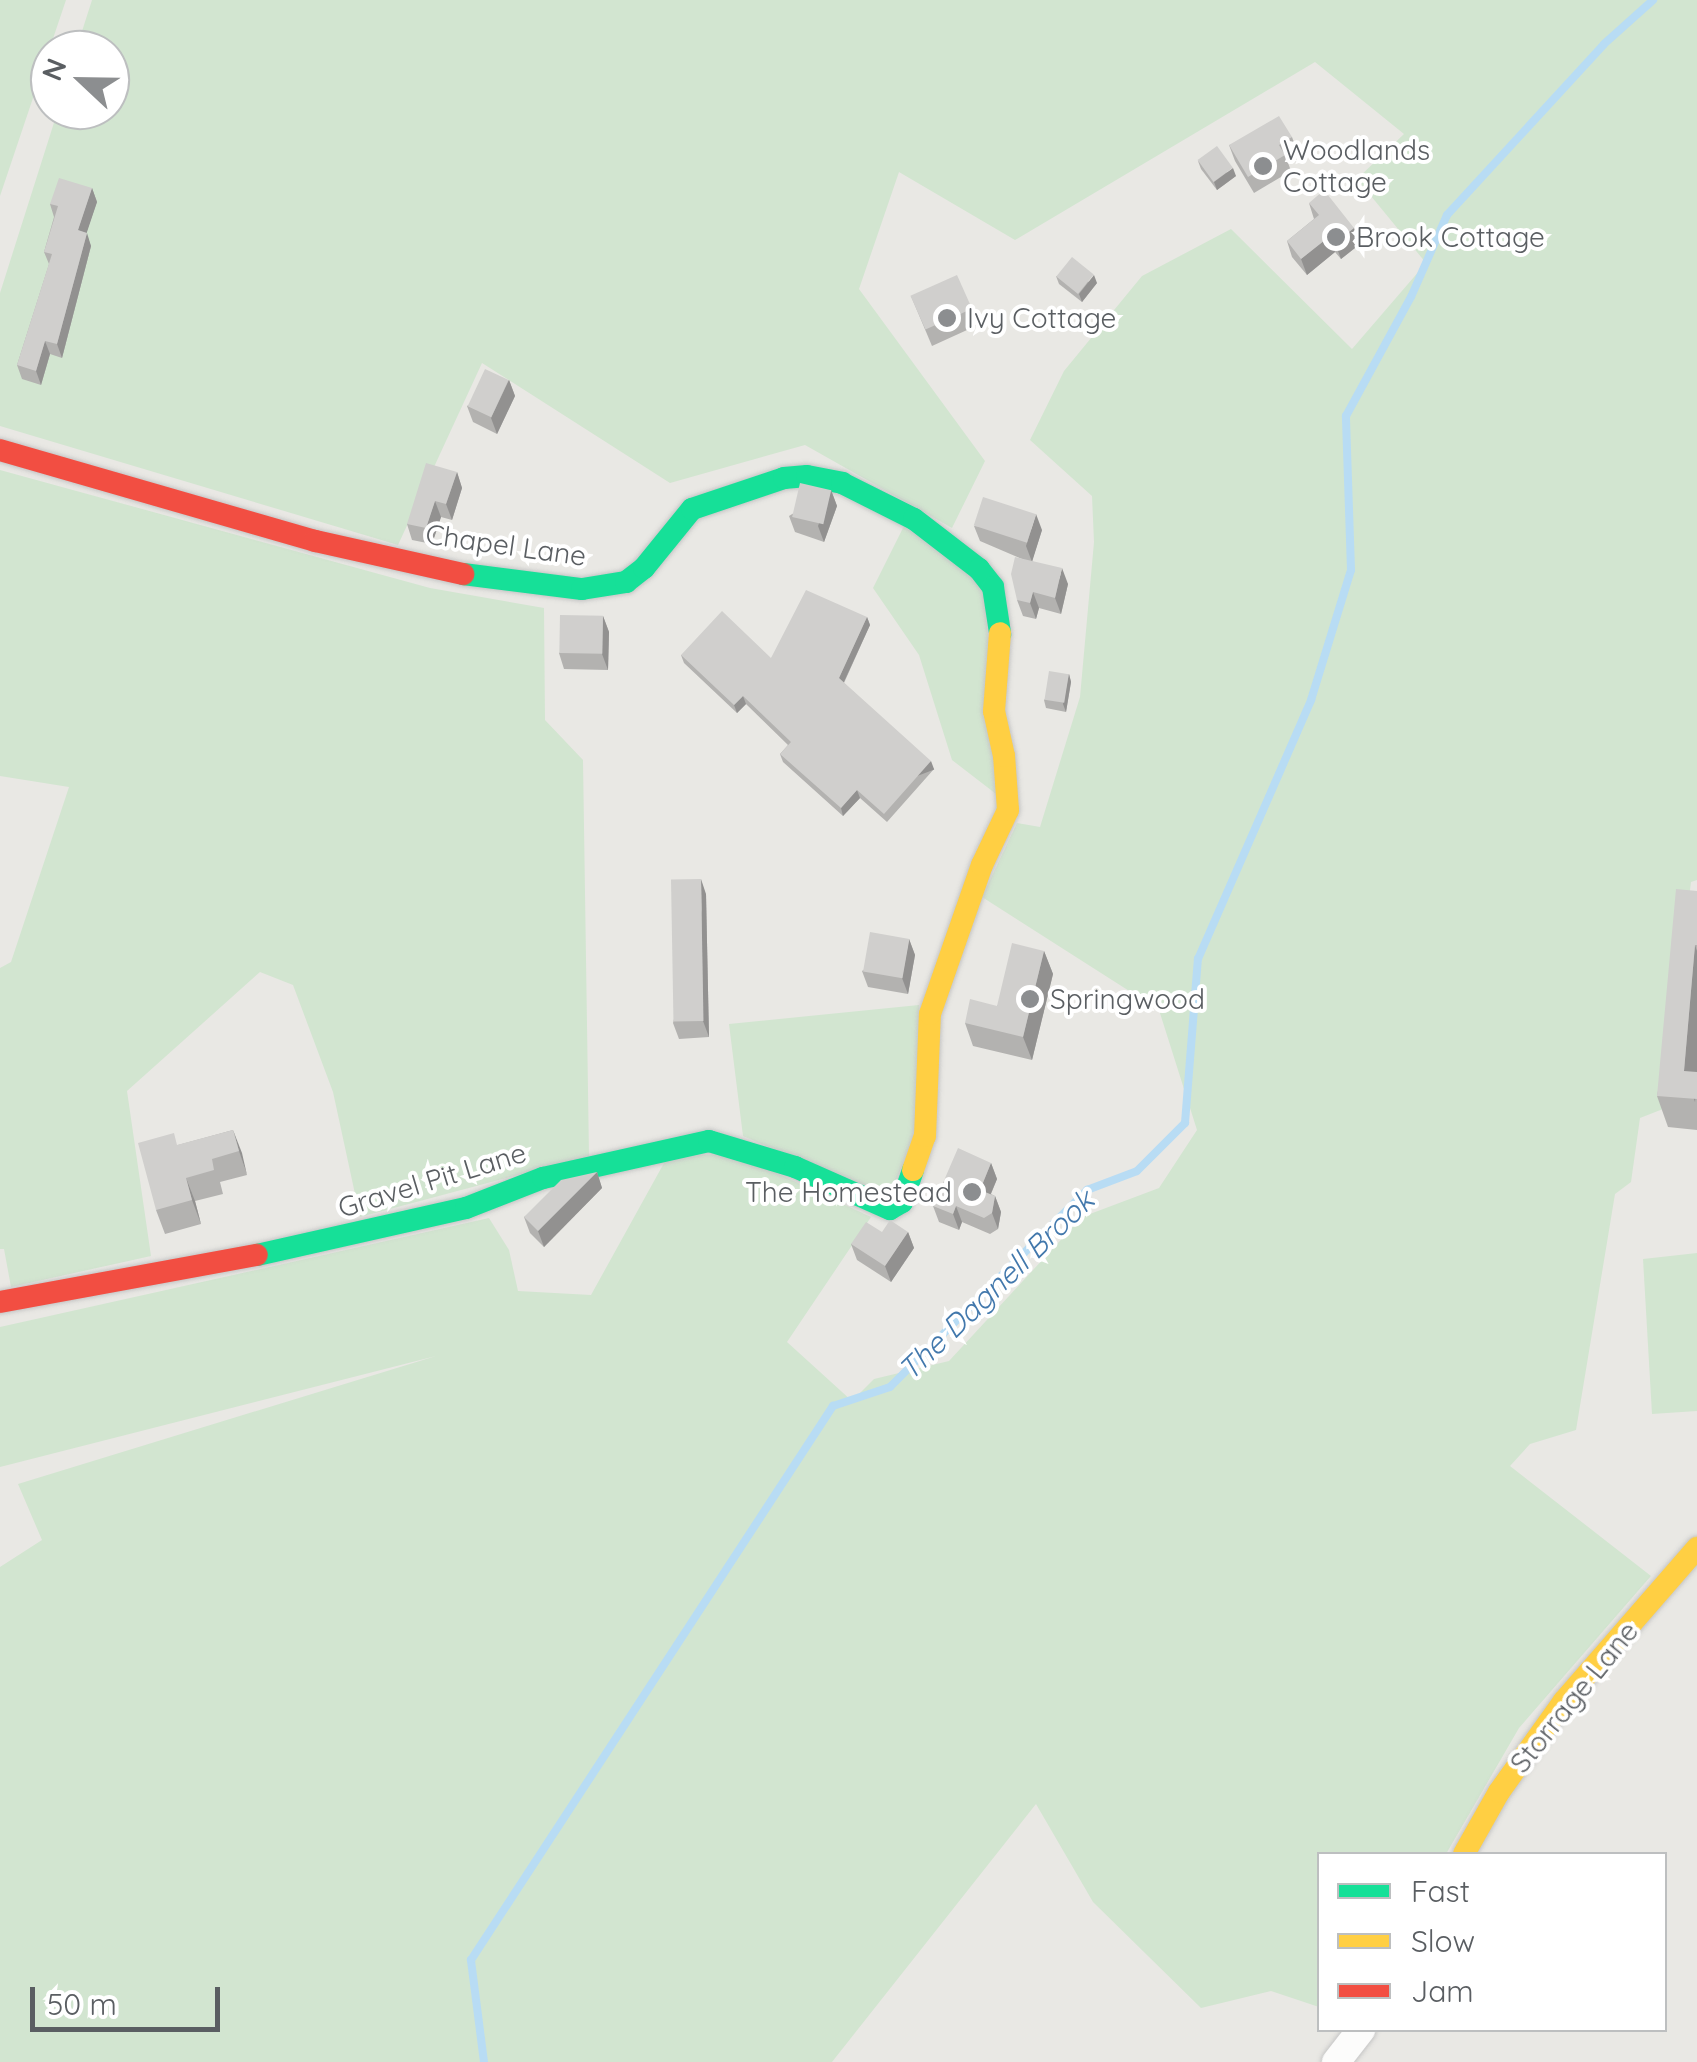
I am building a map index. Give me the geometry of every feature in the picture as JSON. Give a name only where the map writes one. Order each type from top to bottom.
[{"type":"street","name":"Chapel Lane","points":[[0,450],[315,541],[458,574],[582,589],[626,582],[644,568],[692,510],[753,484],[807,476],[826,478],[914,519],[979,568],[993,587],[1002,623],[994,710],[1004,756],[1008,810],[982,865],[930,1014],[926,1136],[902,1202],[890,1209],[871,1204]]},
{"type":"street","name":"Gravel Pit Lane","points":[[0,1302],[337,1240],[466,1208],[543,1178],[709,1140],[795,1167],[871,1204]]},
{"type":"street","name":"Storrage Lane","points":[[1465,1852],[1499,1792],[1564,1701],[1697,1548]]},
{"type":"street","points":[[1336,2062],[1359,2032]]},
{"type":"green space","points":[[0,0],[66,0],[56,30],[30,30],[30,107],[0,196]]},
{"type":"green space","points":[[92,0],[1697,0],[1697,880],[1691,882],[1663,1109],[1640,1118],[1631,1182],[1615,1194],[1576,1430],[1530,1444],[1510,1466],[1651,1576],[1519,1728],[1447,1852],[1317,1852],[1317,2006],[1271,1991],[1201,2008],[1093,1902],[1036,1804],[832,2062],[0,2062],[0,1567],[42,1540],[18,1484],[436,1356],[0,1467],[0,1327],[489,1218],[509,1250],[518,1291],[591,1295],[669,1154],[738,1155],[871,1217],[787,1342],[852,1401],[874,1379],[949,1361],[1082,1217],[1159,1188],[1197,1130],[1159,1010],[982,897],[1017,823],[1040,827],[1080,697],[1094,542],[1092,496],[1030,440],[1064,371],[1142,276],[1231,229],[1352,349],[1426,263],[1357,179],[1404,134],[1315,62],[1015,240],[899,172],[859,289],[985,461],[952,528],[805,445],[670,483],[482,363],[398,545],[0,426],[0,293],[52,130],[130,130],[130,30],[82,30]]},
{"type":"green space","points":[[0,470],[430,588],[544,608],[545,720],[583,760],[589,1156],[360,1217],[333,1092],[293,985],[260,972],[127,1091],[151,1256],[11,1287],[4,1249],[0,1249],[0,968],[11,962],[69,787],[0,776]]},
{"type":"green space","points":[[904,526],[984,585],[1000,797],[952,760],[919,655],[873,588]]},
{"type":"green space","points":[[919,1005],[918,1130],[888,1198],[743,1136],[729,1024]]},
{"type":"green space","points":[[1697,1253],[1697,1411],[1652,1414],[1643,1259]]},
{"type":"building","points":[[1279,116],[1292,137],[1279,145],[1285,155],[1248,177],[1229,145]]},
{"type":"building","points":[[1217,146],[1233,168],[1213,182],[1198,160]]},
{"type":"building","points":[[59,178],[92,188],[78,230],[87,233],[57,344],[45,341],[36,371],[17,365],[52,254],[44,252],[58,206],[50,204]]},
{"type":"building","points":[[1324,190],[1354,228],[1335,243],[1330,236],[1301,259],[1287,241],[1319,215],[1309,203]]},
{"type":"building","points":[[1072,257],[1094,275],[1078,294],[1056,276]]},
{"type":"building","points":[[957,275],[972,309],[925,330],[910,296]]},
{"type":"building","points":[[485,369],[509,380],[491,417],[468,406]]},
{"type":"building","points":[[426,463],[457,472],[446,504],[435,501],[426,528],[407,524]]},
{"type":"building","points":[[800,483],[831,490],[823,524],[792,517]]},
{"type":"building","points":[[983,497],[1036,514],[1027,543],[974,526]]},
{"type":"building","points":[[1015,557],[1062,568],[1055,598],[1033,592],[1030,603],[1017,600],[1011,574]]},
{"type":"building","points":[[806,590],[867,617],[839,678],[931,761],[884,814],[857,790],[841,808],[780,754],[791,742],[743,696],[734,705],[681,655],[722,611],[771,658]]},
{"type":"building","points":[[560,615],[603,616],[602,654],[559,653]]},
{"type":"building","points":[[1049,671],[1069,674],[1064,703],[1044,700]]},
{"type":"building","points":[[701,879],[703,1021],[673,1022],[671,880]]},
{"type":"building","points":[[1676,889],[1697,891],[1697,945],[1684,1071],[1697,1072],[1697,1099],[1657,1096]]},
{"type":"building","points":[[870,932],[909,939],[902,978],[863,971]]},
{"type":"building","points":[[1012,943],[1044,951],[1023,1037],[965,1023],[970,999],[997,1006]]},
{"type":"building","points":[[233,1130],[239,1151],[212,1159],[214,1170],[186,1178],[192,1200],[156,1210],[138,1143],[174,1133],[177,1145]]},
{"type":"building","points":[[958,1148],[991,1163],[980,1190],[995,1196],[992,1213],[984,1218],[956,1206],[953,1214],[933,1206]]},
{"type":"building","points":[[597,1172],[538,1231],[524,1217],[561,1180]]},
{"type":"building","points":[[890,1220],[908,1232],[885,1266],[851,1244],[866,1222],[882,1232]]},
{"type":"waterway","name":"The Dagnell Brook","points":[[484,2062],[471,1960],[833,1406],[890,1387],[1087,1190],[1137,1171],[1185,1123],[1198,959],[1311,700],[1351,570],[1346,416],[1411,297],[1447,215],[1604,44],[1653,0]]},
{"type":"traffic: fast","points":[[463,574],[582,589],[626,582],[644,568],[692,509],[784,478],[807,476],[842,483],[914,519],[979,569],[993,587],[1000,633]]},
{"type":"traffic: fast","points":[[257,1255],[466,1208],[543,1178],[709,1141],[795,1167],[890,1209],[902,1202],[913,1170]]},
{"type":"traffic: slow","points":[[913,1170],[925,1136],[930,1014],[982,865],[1008,810],[1004,756],[994,711],[1000,633]]},
{"type":"traffic: slow","points":[[1465,1852],[1499,1792],[1564,1701],[1697,1548]]},
{"type":"traffic: jam","points":[[0,450],[315,541],[463,574]]},
{"type":"traffic: jam","points":[[0,1302],[257,1255]]},
{"type":"place","name":"Woodlands Cottage","points":[[1263,166]]},
{"type":"place","name":"Brook Cottage","points":[[1336,237]]},
{"type":"place","name":"Ivy Cottage","points":[[947,318]]},
{"type":"place","name":"Springwood","points":[[1030,999]]},
{"type":"place","name":"The Homestead","points":[[972,1192]]}]
